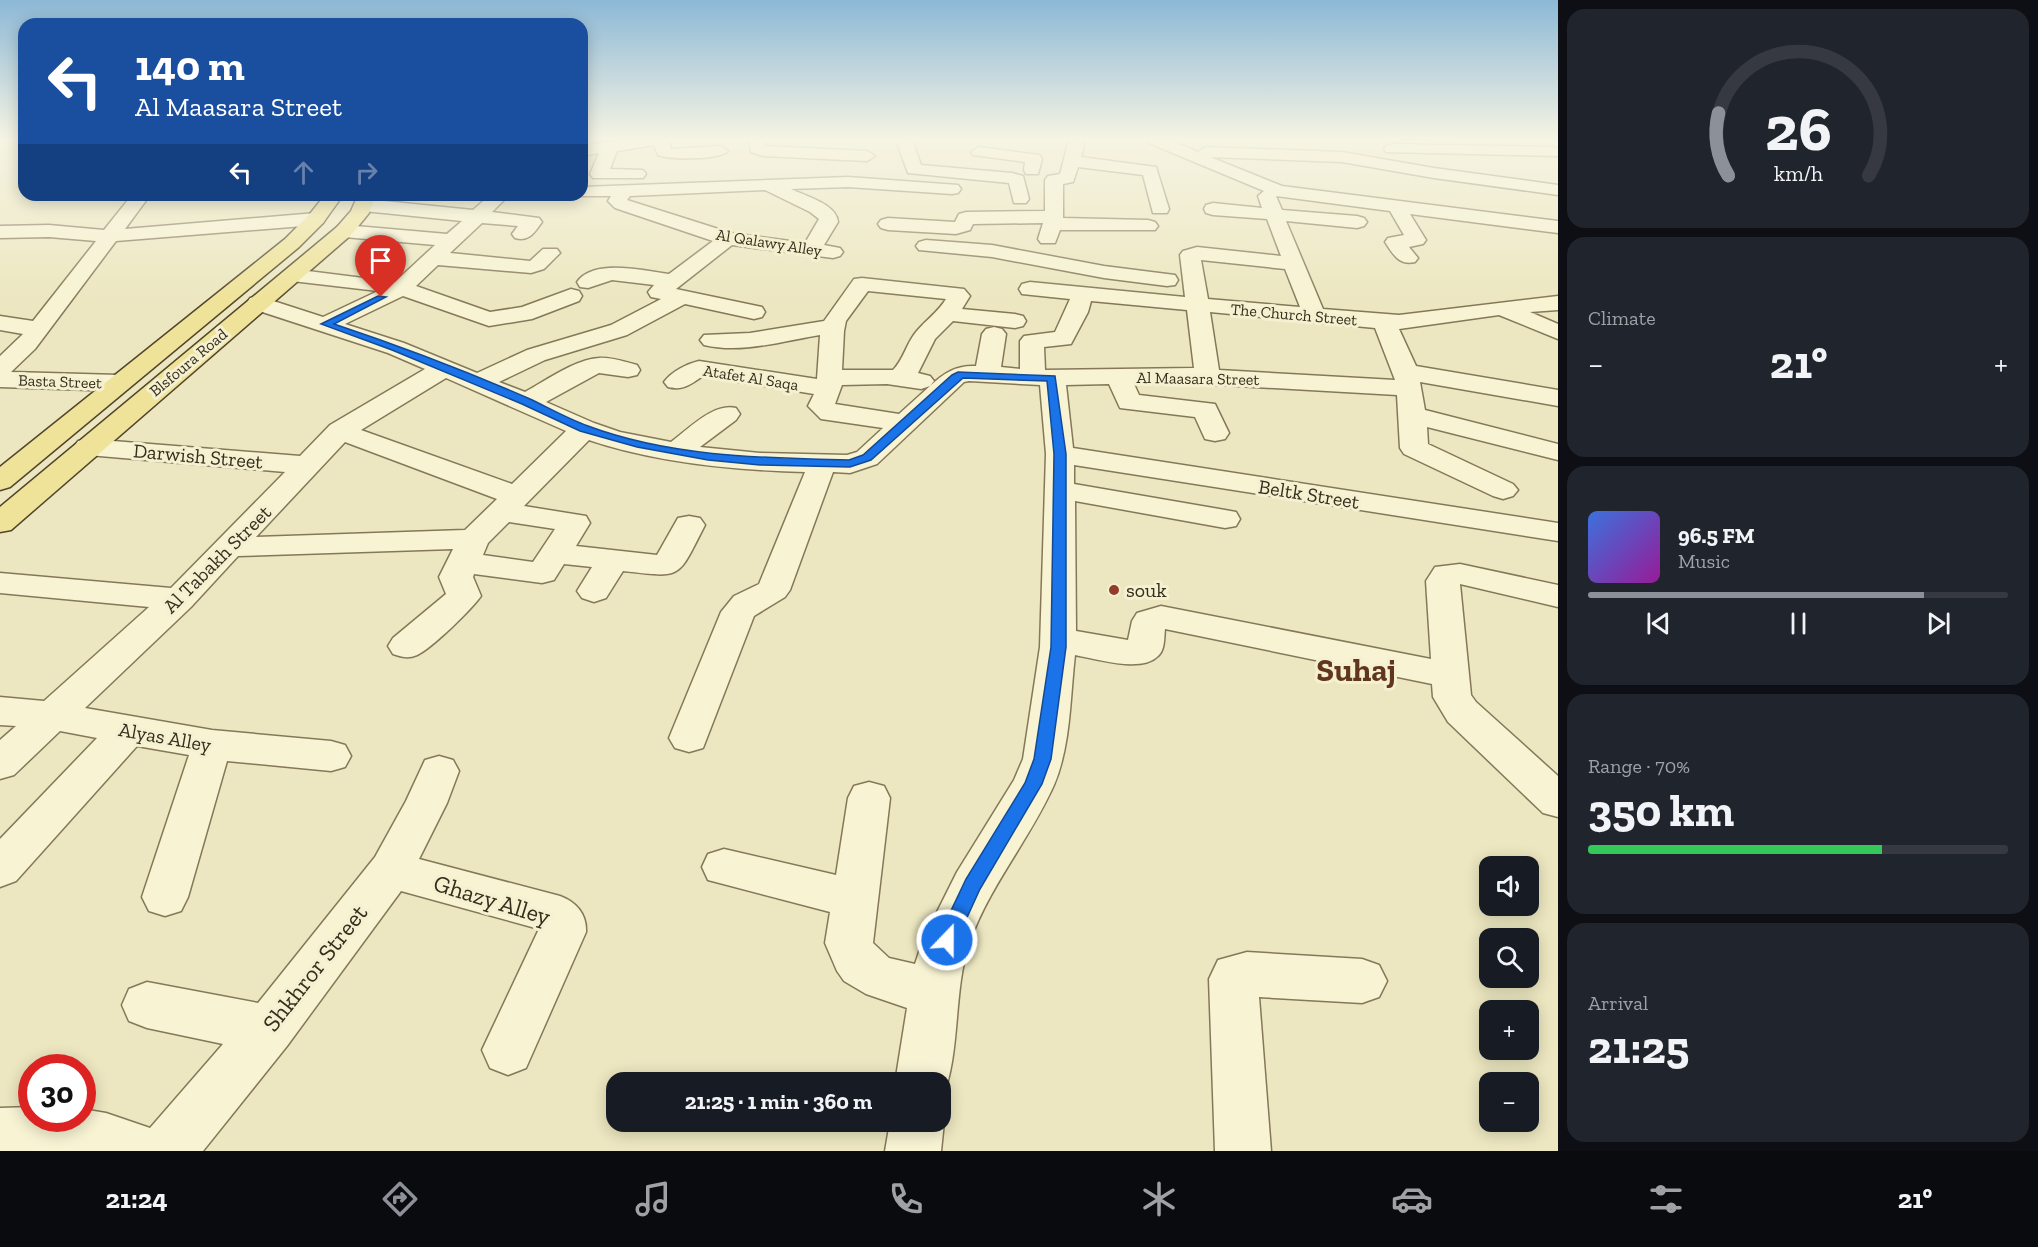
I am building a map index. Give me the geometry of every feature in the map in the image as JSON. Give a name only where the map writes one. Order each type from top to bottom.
[{"type":"main road","name":"Blsfoura Road","points":[[0,523],[344,231],[360,213],[366,201]]},
{"type":"main road","name":"Blsfoura Road","points":[[0,481],[292,243],[326,205]]},
{"type":"street","name":"Al Qalawy Alley","points":[[622,194],[617,201],[619,203],[767,252],[811,249],[833,252]]},
{"type":"street","points":[[699,204],[701,201],[713,201],[720,194]]},
{"type":"street","points":[[778,194],[790,204],[817,208],[828,217],[828,222],[811,249]]},
{"type":"street","points":[[1019,194],[1020,199]]},
{"type":"street","points":[[1040,261],[1053,221],[1054,194]]},
{"type":"street","points":[[1156,194],[1160,209]]},
{"type":"street","points":[[1266,194],[1314,315]]},
{"type":"street","points":[[1301,194],[1558,227]]},
{"type":"street","points":[[1441,194],[1462,213]]},
{"type":"street","points":[[0,369],[27,344],[136,201]]},
{"type":"street","points":[[0,232],[49,231],[110,236],[358,201]]},
{"type":"street","points":[[388,201],[478,205],[532,222],[522,234]]},
{"type":"street","points":[[326,324],[400,289],[453,241],[478,205]]},
{"type":"street","points":[[905,205],[896,225],[962,227],[966,218],[1148,226]]},
{"type":"street","points":[[1396,205],[1416,242],[1395,243],[1408,258]]},
{"type":"street","points":[[1213,209],[1408,227]]},
{"type":"street","points":[[633,229],[658,216]]},
{"type":"street","points":[[909,288],[934,227]]},
{"type":"street","points":[[344,231],[453,241]]},
{"type":"street","points":[[1260,238],[1284,240]]},
{"type":"street","points":[[478,382],[536,355],[627,327],[677,289],[728,239]]},
{"type":"street","points":[[926,246],[992,251],[1127,276],[1193,282]]},
{"type":"street","points":[[434,258],[533,267],[550,253]]},
{"type":"street","points":[[1208,376],[1190,255],[1294,264]]},
{"type":"street","points":[[483,285],[502,264]]},
{"type":"street","points":[[588,282],[610,273],[677,289],[749,311],[766,291]]},
{"type":"street","points":[[292,275],[400,289],[429,296],[489,319],[503,318],[518,312],[526,314],[571,296]]},
{"type":"street","points":[[900,377],[911,366],[925,336],[948,314],[958,295],[867,283],[859,285],[833,326],[830,384],[821,406],[826,411],[904,423]]},
{"type":"street","name":"The Church Street","points":[[1030,289],[1384,322],[1558,303]]},
{"type":"street","points":[[924,1072],[935,991],[944,951],[958,912],[1033,784],[1042,759],[1058,640],[1060,472],[1042,377],[1032,341],[1064,339],[1077,312],[1082,295]]},
{"type":"street","name":"Al Maasara Street","points":[[258,303],[396,348],[526,402],[584,429],[614,439],[675,452],[760,462],[822,464],[859,462],[867,458],[961,374],[1042,377],[1208,376],[1409,392]]},
{"type":"street","points":[[1501,308],[1558,332]]},
{"type":"street","points":[[948,314],[1015,321]]},
{"type":"street","points":[[1384,322],[1409,392],[1414,448],[1503,490]]},
{"type":"street","points":[[0,323],[38,328]]},
{"type":"street","points":[[712,340],[750,340],[833,326]]},
{"type":"street","points":[[987,374],[994,334]]},
{"type":"street","points":[[526,402],[593,366],[602,365],[628,370]]},
{"type":"street","name":"Al Tabakh Street","points":[[0,764],[179,599],[340,431],[444,368]]},
{"type":"street","name":"Atafet Al Saqa","points":[[677,382],[699,368],[830,384],[865,375],[900,377],[944,388]]},
{"type":"street","points":[[1119,376],[1130,402],[1206,410],[1215,433]]},
{"type":"street","name":"Basta Street","points":[[0,379],[119,382]]},
{"type":"street","points":[[1409,392],[1558,398]]},
{"type":"street","points":[[1409,392],[1558,452]]},
{"type":"street","points":[[675,452],[727,414]]},
{"type":"street","points":[[406,646],[462,599],[464,596],[456,580],[468,550],[508,503],[584,429]]},
{"type":"street","points":[[229,547],[468,550],[540,573],[544,572],[575,523],[508,503],[340,431]]},
{"type":"street","name":"Darwish Street","points":[[88,447],[308,465]]},
{"type":"street","points":[[689,738],[738,612],[752,600],[773,590],[822,464]]},
{"type":"street","points":[[1060,472],[1226,528],[1224,480]]},
{"type":"street","name":"Beltk Street","points":[[1060,472],[1224,480],[1558,532]]},
{"type":"street","points":[[556,553],[664,566],[670,561],[688,525]]},
{"type":"street","points":[[594,591],[613,560]]},
{"type":"street","points":[[1558,596],[1460,574],[1448,574],[1443,581],[1452,697],[1462,712],[1558,801]]},
{"type":"street","points":[[0,583],[179,599]]},
{"type":"street","points":[[1058,640],[1133,653],[1145,649],[1149,621],[1161,617],[1449,675]]},
{"type":"street","name":"Alyas Alley","points":[[0,711],[53,716],[212,745],[331,756]]},
{"type":"street","points":[[0,868],[127,731]]},
{"type":"street","points":[[165,897],[212,745]]},
{"type":"street","name":"Shkhror Street","points":[[167,1151],[269,1029],[391,870],[426,803],[439,771]]},
{"type":"street","points":[[869,798],[849,943],[852,957],[870,974],[935,991]]},
{"type":"street","points":[[724,867],[855,899]]},
{"type":"street","name":"Ghazy Alley","points":[[391,870],[544,910],[554,914],[563,922],[562,932],[508,1050]]},
{"type":"street","points":[[1243,1151],[1233,979],[1235,976],[1247,974],[1362,981]]},
{"type":"street","points":[[147,1005],[269,1029]]},
{"type":"street","points":[[913,1151],[916,1132]]},
{"type":"street","points":[[0,1136],[64,1134],[106,1141],[136,1151]]},
{"type":"place","name":"souk","points":[[1114,590]]},
{"type":"district","name":"Suhaj","points":[[1356,670]]},
{"type":"route","points":[[381,297],[326,324],[396,348],[526,402],[584,429],[614,439],[708,457],[760,462],[850,464],[859,462],[867,458],[961,374],[1052,378],[1060,454],[1061,502],[1058,647],[1048,730],[1042,759],[1033,784],[958,912],[947,940]]}]
